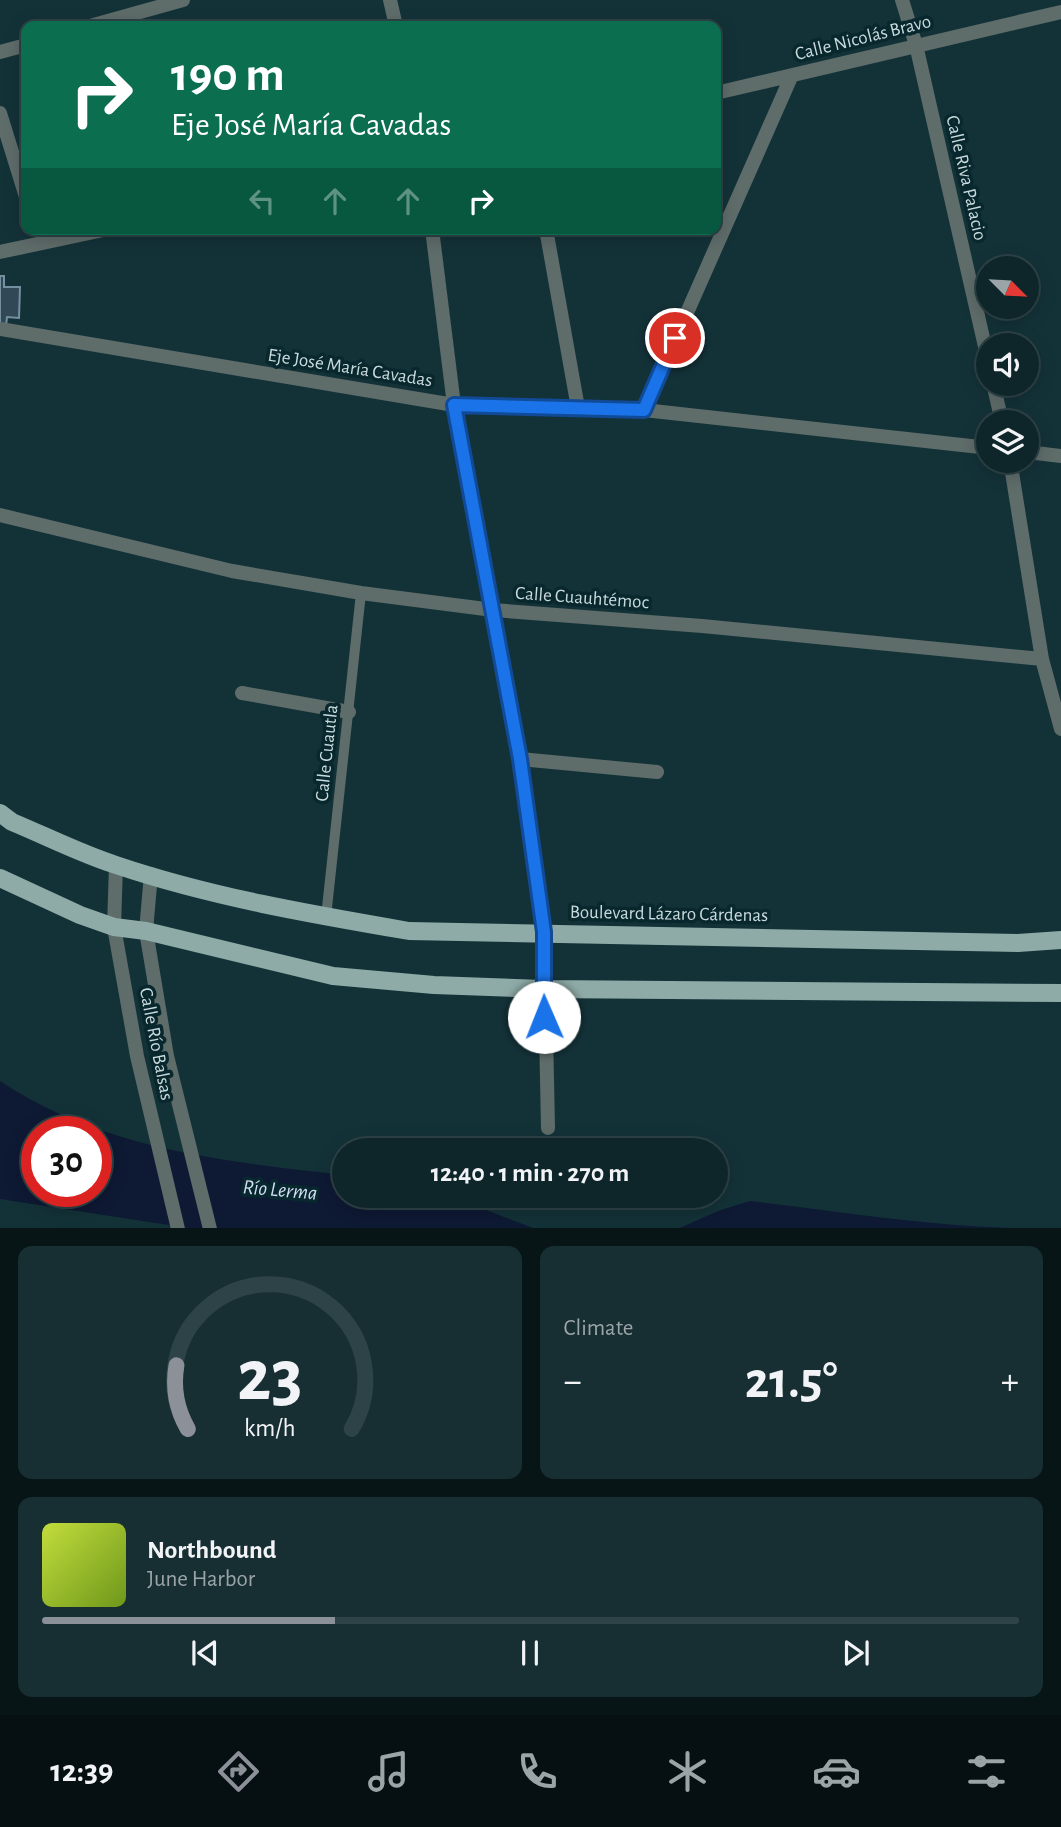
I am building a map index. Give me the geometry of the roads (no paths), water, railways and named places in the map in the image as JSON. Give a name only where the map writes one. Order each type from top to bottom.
[{"type":"main road","name":"Boulevard Lázaro Cárdenas","points":[[0,813],[12,822],[116,865],[227,896],[326,917],[409,930],[1018,943],[1061,940]]},
{"type":"main road","points":[[0,878],[80,915],[114,927],[146,931],[333,976],[434,985],[543,989],[1061,993]]},
{"type":"street","points":[[108,21],[183,0]]},
{"type":"street","points":[[390,0],[395,21]]},
{"type":"street","name":"Calle Riva Palacio","points":[[902,0],[916,45],[982,333]]},
{"type":"street","name":"Calle Nicolás Bravo","points":[[721,92],[1061,12]]},
{"type":"street","points":[[0,52],[21,46]]},
{"type":"street","points":[[644,410],[792,75]]},
{"type":"street","points":[[0,113],[21,181]]},
{"type":"street","points":[[0,251],[38,237],[56,235]]},
{"type":"street","points":[[433,235],[454,405],[520,759],[544,932],[543,989],[548,1128]]},
{"type":"street","points":[[547,235],[578,408]]},
{"type":"street","name":"Eje José María Cavadas","points":[[0,329],[454,405],[644,410],[976,447]]},
{"type":"street","points":[[1039,453],[1061,456]]},
{"type":"street","points":[[1012,473],[1042,659],[1061,729]]},
{"type":"street","name":"Calle Cuauhtémoc","points":[[0,515],[232,571],[361,593],[493,610],[702,626],[1042,659]]},
{"type":"street","points":[[242,693],[349,712]]},
{"type":"street","points":[[520,759],[657,772]]},
{"type":"street","name":"Calle Río Balsas","points":[[116,865],[114,927],[137,1056],[178,1228]]},
{"type":"street","name":"Calle Río Balsas","points":[[151,874],[146,931],[167,1056],[210,1228]]},
{"type":"lane","name":"Calle Cuautla","points":[[326,917],[361,593]]},
{"type":"water","points":[[0,1081],[65,1116],[21,1116],[21,1202],[0,1199]]},
{"type":"water","name":"Río Lerma","points":[[112,1133],[166,1149],[210,1157],[332,1173],[332,1208],[481,1208],[533,1228],[188,1228],[52,1207],[112,1207]]},
{"type":"water","points":[[750,1201],[911,1221],[1009,1228],[680,1228]]}]
